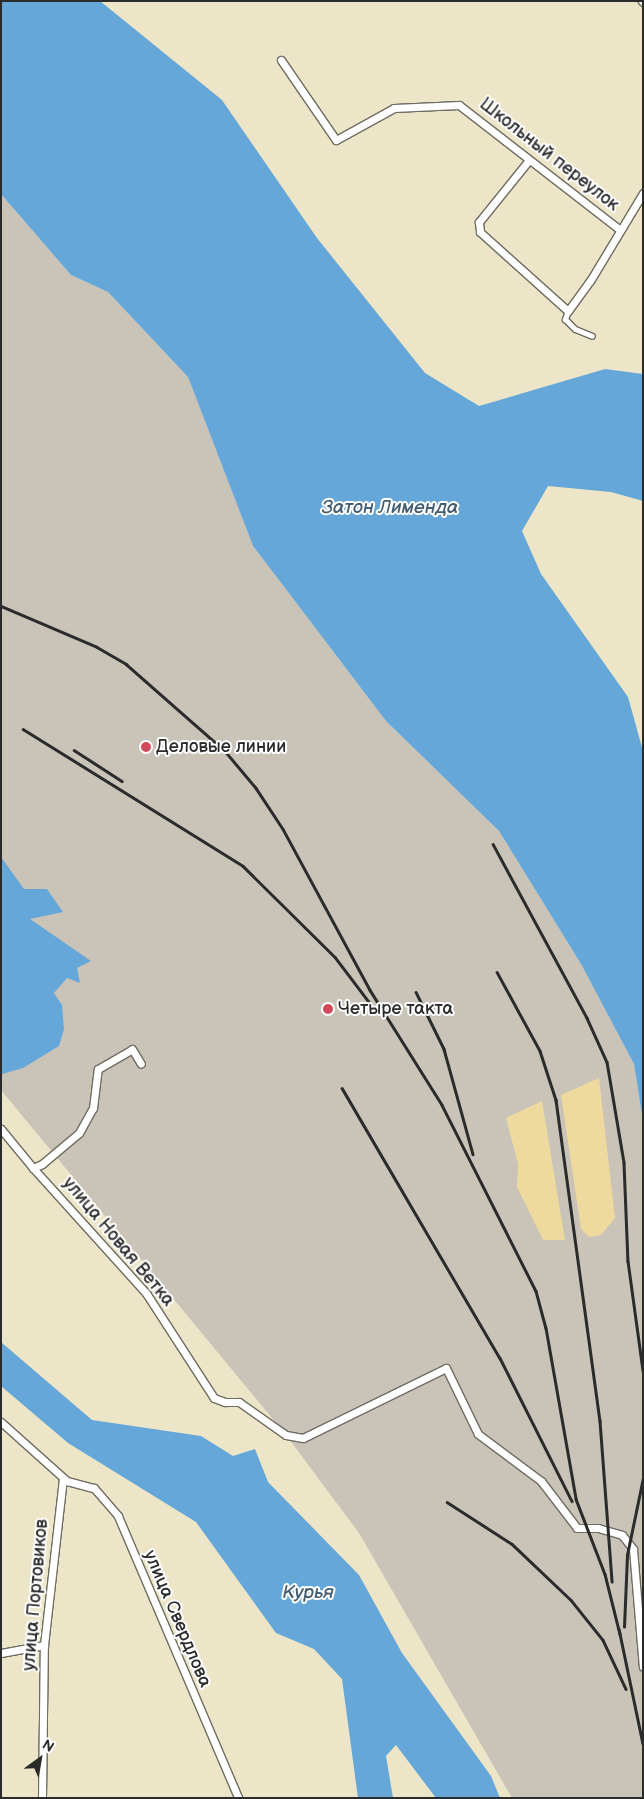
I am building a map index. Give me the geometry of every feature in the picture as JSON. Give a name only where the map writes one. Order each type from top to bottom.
[{"type":"street","name":"Школьный переулок","points":[[282,60],[336,140],[394,108],[459,104],[620,230]]},
{"type":"street","points":[[529,160],[479,222],[480,232],[568,311]]},
{"type":"street","points":[[592,336],[575,329],[565,319],[568,311],[590,281],[643,193]]},
{"type":"street","name":"улица Новая Ветка","points":[[33,1168],[61,1150],[79,1133],[93,1108],[98,1069],[132,1049],[141,1064]]},
{"type":"street","name":"улица Новая Ветка","points":[[1,1129],[33,1168],[146,1293],[214,1398],[225,1402],[239,1402],[286,1434],[303,1438],[446,1368],[478,1434],[541,1481],[577,1528],[622,1535],[633,1549],[643,1667]]},
{"type":"street","points":[[1,1422],[63,1478]]},
{"type":"street","name":"улица Портовиков","points":[[42,1798],[44,1645],[63,1478]]},
{"type":"street","name":"улица Свердлова","points":[[63,1478],[94,1488],[118,1516],[238,1798]]},
{"type":"street","points":[[1,1653],[44,1645]]},
{"type":"shaded area","points":[[1,194],[71,275],[108,292],[188,377],[253,546],[386,721],[499,831],[581,964],[634,1064],[643,1121],[643,1798],[512,1798],[359,1533],[286,1435],[1,1090]]},
{"type":"sand","points":[[599,1078],[615,1218],[601,1235],[589,1237],[581,1229],[561,1095]]},
{"type":"sand","points":[[542,1101],[565,1240],[543,1240],[517,1187],[518,1164],[506,1118]]},
{"type":"water","name":"Затон Лименда","points":[[1,1],[100,1],[222,100],[317,238],[425,373],[479,406],[605,369],[643,374],[643,501],[611,492],[548,486],[522,531],[541,574],[628,697],[643,751],[643,1121],[634,1064],[581,964],[499,831],[386,721],[253,546],[188,377],[108,292],[71,275],[1,194]]},
{"type":"water","points":[[1,857],[24,889],[47,889],[63,912],[30,919],[91,961],[77,968],[80,983],[67,978],[54,993],[62,1005],[64,1029],[59,1046],[23,1068],[2,1074]]},
{"type":"water","name":"Курья","points":[[1,1342],[92,1420],[201,1436],[233,1456],[255,1449],[268,1482],[359,1575],[402,1653],[491,1776],[500,1798],[436,1798],[396,1745],[386,1756],[393,1798],[358,1798],[342,1679],[314,1649],[276,1633],[196,1522],[68,1443],[1,1386]]},
{"type":"railway","points":[[1,606],[97,647],[126,664],[225,751],[256,788],[283,829],[370,990],[442,1105],[536,1291],[546,1328],[576,1499],[605,1574],[620,1634]]},
{"type":"railway","points":[[23,729],[243,866],[335,957],[372,1006]]},
{"type":"railway","points":[[74,750],[122,781]]},
{"type":"railway","points":[[493,844],[587,1018],[607,1062],[624,1163],[628,1261],[643,1371]]},
{"type":"railway","points":[[497,972],[540,1051],[556,1100],[600,1421],[612,1582]]},
{"type":"railway","points":[[416,992],[444,1049],[473,1154]]},
{"type":"railway","points":[[342,1088],[500,1358],[572,1501]]},
{"type":"railway","points":[[624,1627],[627,1555],[643,1478]]},
{"type":"railway","points":[[447,1502],[512,1544],[571,1600],[603,1640],[626,1689]]},
{"type":"railway","points":[[619,1629],[643,1744]]},
{"type":"place","name":"Деловые линии","points":[[146,747]]},
{"type":"place","name":"Четыре такта","points":[[328,1009]]}]
